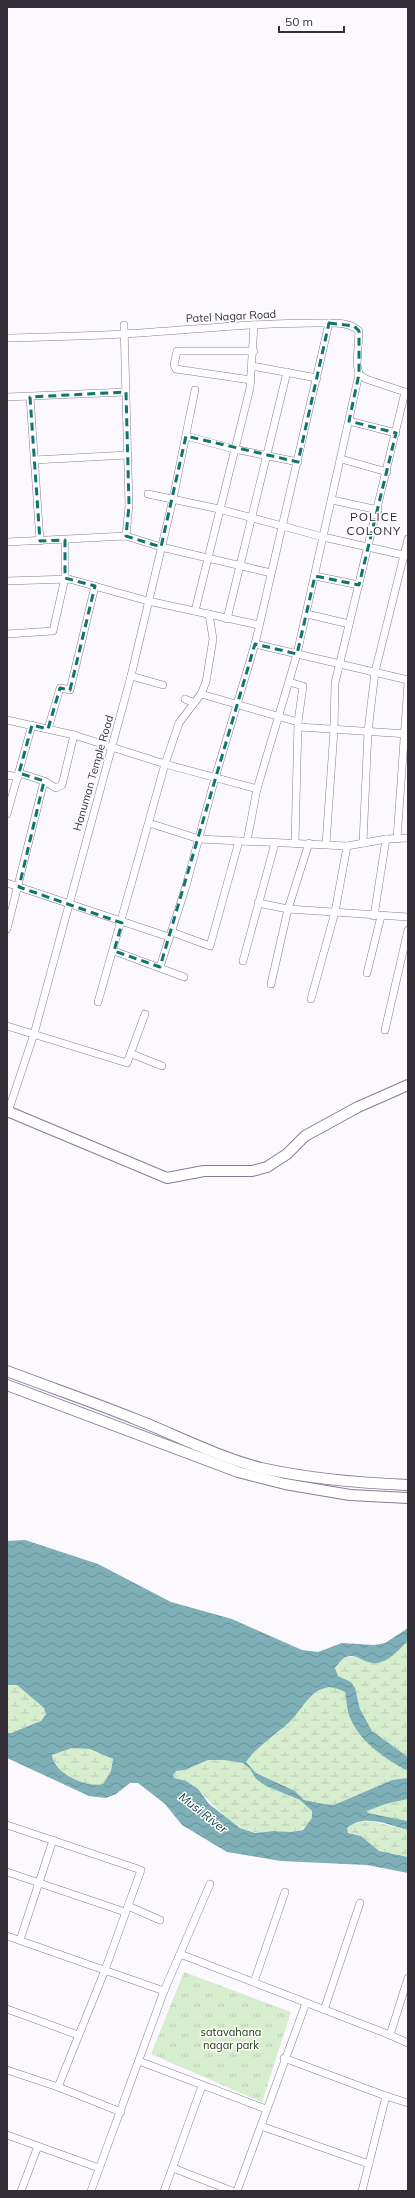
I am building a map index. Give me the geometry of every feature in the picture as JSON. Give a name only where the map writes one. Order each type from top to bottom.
[{"type":"street","name":"Patel Nagar Road","points":[[7,338],[124,334],[254,325],[328,323],[348,324],[354,326],[358,331],[357,364],[359,374]]},
{"type":"street","points":[[160,967],[199,839],[215,778],[255,644],[298,462],[328,323]]},
{"type":"street","points":[[124,325],[129,505],[126,536]]},
{"type":"street","points":[[195,611],[206,557],[251,380],[254,351],[254,325]]},
{"type":"street","points":[[251,380],[176,368],[174,365],[177,351],[254,351]]},
{"type":"street","points":[[252,366],[317,378]]},
{"type":"street","points":[[227,619],[287,372]]},
{"type":"street","points":[[247,841],[257,789],[297,654],[307,614],[359,374],[366,380],[406,392],[335,683],[334,730],[326,844]]},
{"type":"street","name":"Hanuman Temple Road","points":[[7,1111],[34,1034],[68,903],[131,676],[173,500],[195,390]]},
{"type":"street","points":[[7,397],[126,392]]},
{"type":"street","points":[[30,397],[40,541]]},
{"type":"street","points":[[349,421],[396,433]]},
{"type":"street","points":[[186,436],[234,449],[298,462]]},
{"type":"street","points":[[34,460],[128,455]]},
{"type":"street","points":[[341,459],[387,472]]},
{"type":"street","points":[[148,494],[219,509],[323,537],[406,556]]},
{"type":"street","points":[[332,500],[378,510]]},
{"type":"street","points":[[7,542],[126,536],[161,547],[271,573]]},
{"type":"street","points":[[363,843],[368,731],[374,672],[406,556],[408,539]]},
{"type":"street","points":[[7,634],[53,632],[64,578],[65,540]]},
{"type":"street","points":[[315,576],[359,585]]},
{"type":"street","points":[[7,581],[64,578],[148,601],[259,625]]},
{"type":"street","points":[[48,729],[60,688],[70,690],[95,586]]},
{"type":"street","points":[[98,1002],[122,923],[165,764],[180,723],[201,694],[206,682],[212,639],[209,614]]},
{"type":"street","points":[[307,614],[349,624]]},
{"type":"street","points":[[255,644],[374,672],[408,682],[406,734],[397,839]]},
{"type":"street","points":[[131,676],[163,685]]},
{"type":"street","points":[[288,682],[303,686],[299,725],[295,843]]},
{"type":"street","points":[[201,694],[278,716],[299,725],[334,730],[406,734]]},
{"type":"street","points":[[185,699],[194,703]]},
{"type":"street","points":[[7,720],[32,724],[74,735],[165,764],[257,789]]},
{"type":"street","points":[[7,814],[32,724]]},
{"type":"street","points":[[7,775],[18,775],[44,781],[56,788],[62,785],[74,735]]},
{"type":"street","points":[[7,929],[19,887],[44,781]]},
{"type":"street","points":[[149,823],[199,839],[275,843],[309,843],[347,846],[386,839],[408,838]]},
{"type":"street","points":[[367,973],[378,916],[386,839]]},
{"type":"street","points":[[7,883],[122,923],[210,946],[239,840]]},
{"type":"street","points":[[243,961],[275,843]]},
{"type":"street","points":[[271,984],[288,909],[309,843]]},
{"type":"street","points":[[311,999],[335,912],[347,846]]},
{"type":"street","points":[[258,903],[288,909],[408,917]]},
{"type":"street","points":[[385,1030],[408,930]]},
{"type":"street","points":[[114,951],[184,977]]},
{"type":"street","points":[[7,1026],[127,1064],[132,1054],[145,1014]]},
{"type":"street","points":[[132,1054],[162,1066]]},
{"type":"street","points":[[7,1111],[167,1178],[204,1171],[252,1171],[267,1167],[287,1154],[305,1136],[358,1107],[408,1085]]},
{"type":"street","points":[[7,1371],[133,1418],[217,1453],[260,1467],[295,1475],[347,1482],[408,1485]]},
{"type":"street","points":[[7,1385],[238,1472],[284,1484],[350,1495],[408,1498]]},
{"type":"street","points":[[7,1825],[141,1870],[105,1970],[58,2087]]},
{"type":"street","points":[[20,1940],[53,1840]]},
{"type":"street","points":[[7,1872],[38,1884],[160,1920]]},
{"type":"street","points":[[91,2191],[164,1991],[210,1884]]},
{"type":"street","points":[[254,1982],[285,1892]]},
{"type":"street","points":[[324,2010],[360,1903]]},
{"type":"street","points":[[7,1936],[164,1991]]},
{"type":"street","points":[[180,1954],[408,2043]]},
{"type":"street","points":[[390,2035],[408,1978]]},
{"type":"street","points":[[237,2191],[284,2058],[306,2003]]},
{"type":"street","points":[[7,2009],[78,2035]]},
{"type":"street","points":[[284,2058],[408,2103]]},
{"type":"street","points":[[139,2061],[266,2109]]},
{"type":"street","points":[[7,2070],[58,2087],[121,2112]]},
{"type":"street","points":[[164,2191],[202,2086]]},
{"type":"street","points":[[362,2191],[386,2096]]},
{"type":"street","points":[[261,2126],[369,2164]]},
{"type":"street","points":[[7,2135],[99,2168]]},
{"type":"street","points":[[21,2191],[38,2146]]},
{"type":"street","points":[[173,2168],[232,2191]]},
{"type":"highlighted area","points":[[329,323],[354,326],[359,331],[359,374],[349,421],[396,433],[359,585],[315,576],[297,654],[255,644],[160,967],[114,951],[122,923],[19,887],[44,781],[19,773],[32,725],[48,729],[60,688],[70,690],[95,586],[65,578],[65,540],[40,541],[30,397],[126,392],[129,505],[126,536],[161,547],[186,436],[298,462]]},
{"type":"green space","points":[[408,1641],[408,1757],[372,1731],[360,1709],[355,1688],[351,1682],[338,1676],[335,1668],[339,1663],[347,1658],[361,1658],[371,1663],[391,1656]]},
{"type":"green space","points":[[7,1685],[17,1685],[44,1708],[46,1714],[41,1721],[11,1733],[7,1733]]},
{"type":"green space","points":[[334,1687],[345,1692],[351,1722],[400,1767],[408,1771],[408,1778],[392,1780],[334,1805],[304,1800],[295,1791],[256,1773],[246,1762],[254,1750],[280,1731],[310,1696],[324,1688]]},
{"type":"green space","points":[[72,1748],[90,1749],[113,1759],[111,1771],[103,1784],[96,1785],[80,1782],[65,1774],[59,1768],[54,1762],[52,1755]]},
{"type":"green space","points":[[208,1760],[224,1760],[243,1763],[250,1769],[256,1779],[266,1786],[300,1800],[312,1811],[313,1818],[300,1830],[293,1832],[254,1832],[242,1828],[222,1814],[196,1789],[186,1782],[174,1778],[173,1775],[175,1771],[185,1770]]},
{"type":"green space","points":[[408,1799],[408,1821],[368,1813],[367,1811],[385,1804]]},
{"type":"green space","points":[[370,1821],[408,1830],[408,1857],[378,1851],[361,1836],[348,1833],[347,1828],[354,1823]]},
{"type":"green space","name":"satavahana nagar park","points":[[184,1972],[291,2012],[262,2102],[151,2054]]},
{"type":"water","name":"Musi River","points":[[25,1540],[98,1564],[171,1602],[232,1619],[302,1650],[318,1652],[342,1643],[374,1645],[385,1643],[408,1628],[408,1641],[394,1655],[386,1660],[371,1663],[351,1656],[346,1657],[335,1668],[338,1676],[351,1682],[355,1688],[360,1709],[372,1731],[408,1757],[408,1771],[376,1751],[362,1737],[350,1719],[345,1692],[331,1687],[320,1690],[311,1696],[294,1717],[256,1750],[246,1762],[256,1773],[295,1791],[304,1800],[334,1805],[392,1780],[408,1778],[408,1799],[385,1804],[367,1811],[368,1813],[408,1821],[408,1830],[385,1823],[369,1821],[361,1821],[347,1828],[348,1833],[361,1836],[379,1851],[408,1857],[408,1873],[367,1865],[281,1861],[227,1852],[182,1825],[165,1804],[138,1783],[130,1783],[116,1794],[106,1798],[89,1796],[7,1758],[7,1733],[11,1733],[41,1721],[46,1714],[44,1708],[17,1685],[7,1685],[7,1541]],"holes":[[[72,1748],[90,1749],[113,1759],[111,1771],[103,1784],[96,1785],[80,1782],[65,1774],[59,1768],[54,1762],[52,1755]],[[208,1760],[224,1760],[243,1763],[250,1769],[256,1779],[266,1786],[300,1800],[312,1811],[312,1818],[303,1830],[291,1832],[273,1831],[255,1833],[240,1828],[209,1804],[198,1789],[186,1781],[174,1778],[173,1775],[176,1771],[185,1770]]]},
{"type":"district","name":"POLICE COLONY","points":[[374,524]]}]
